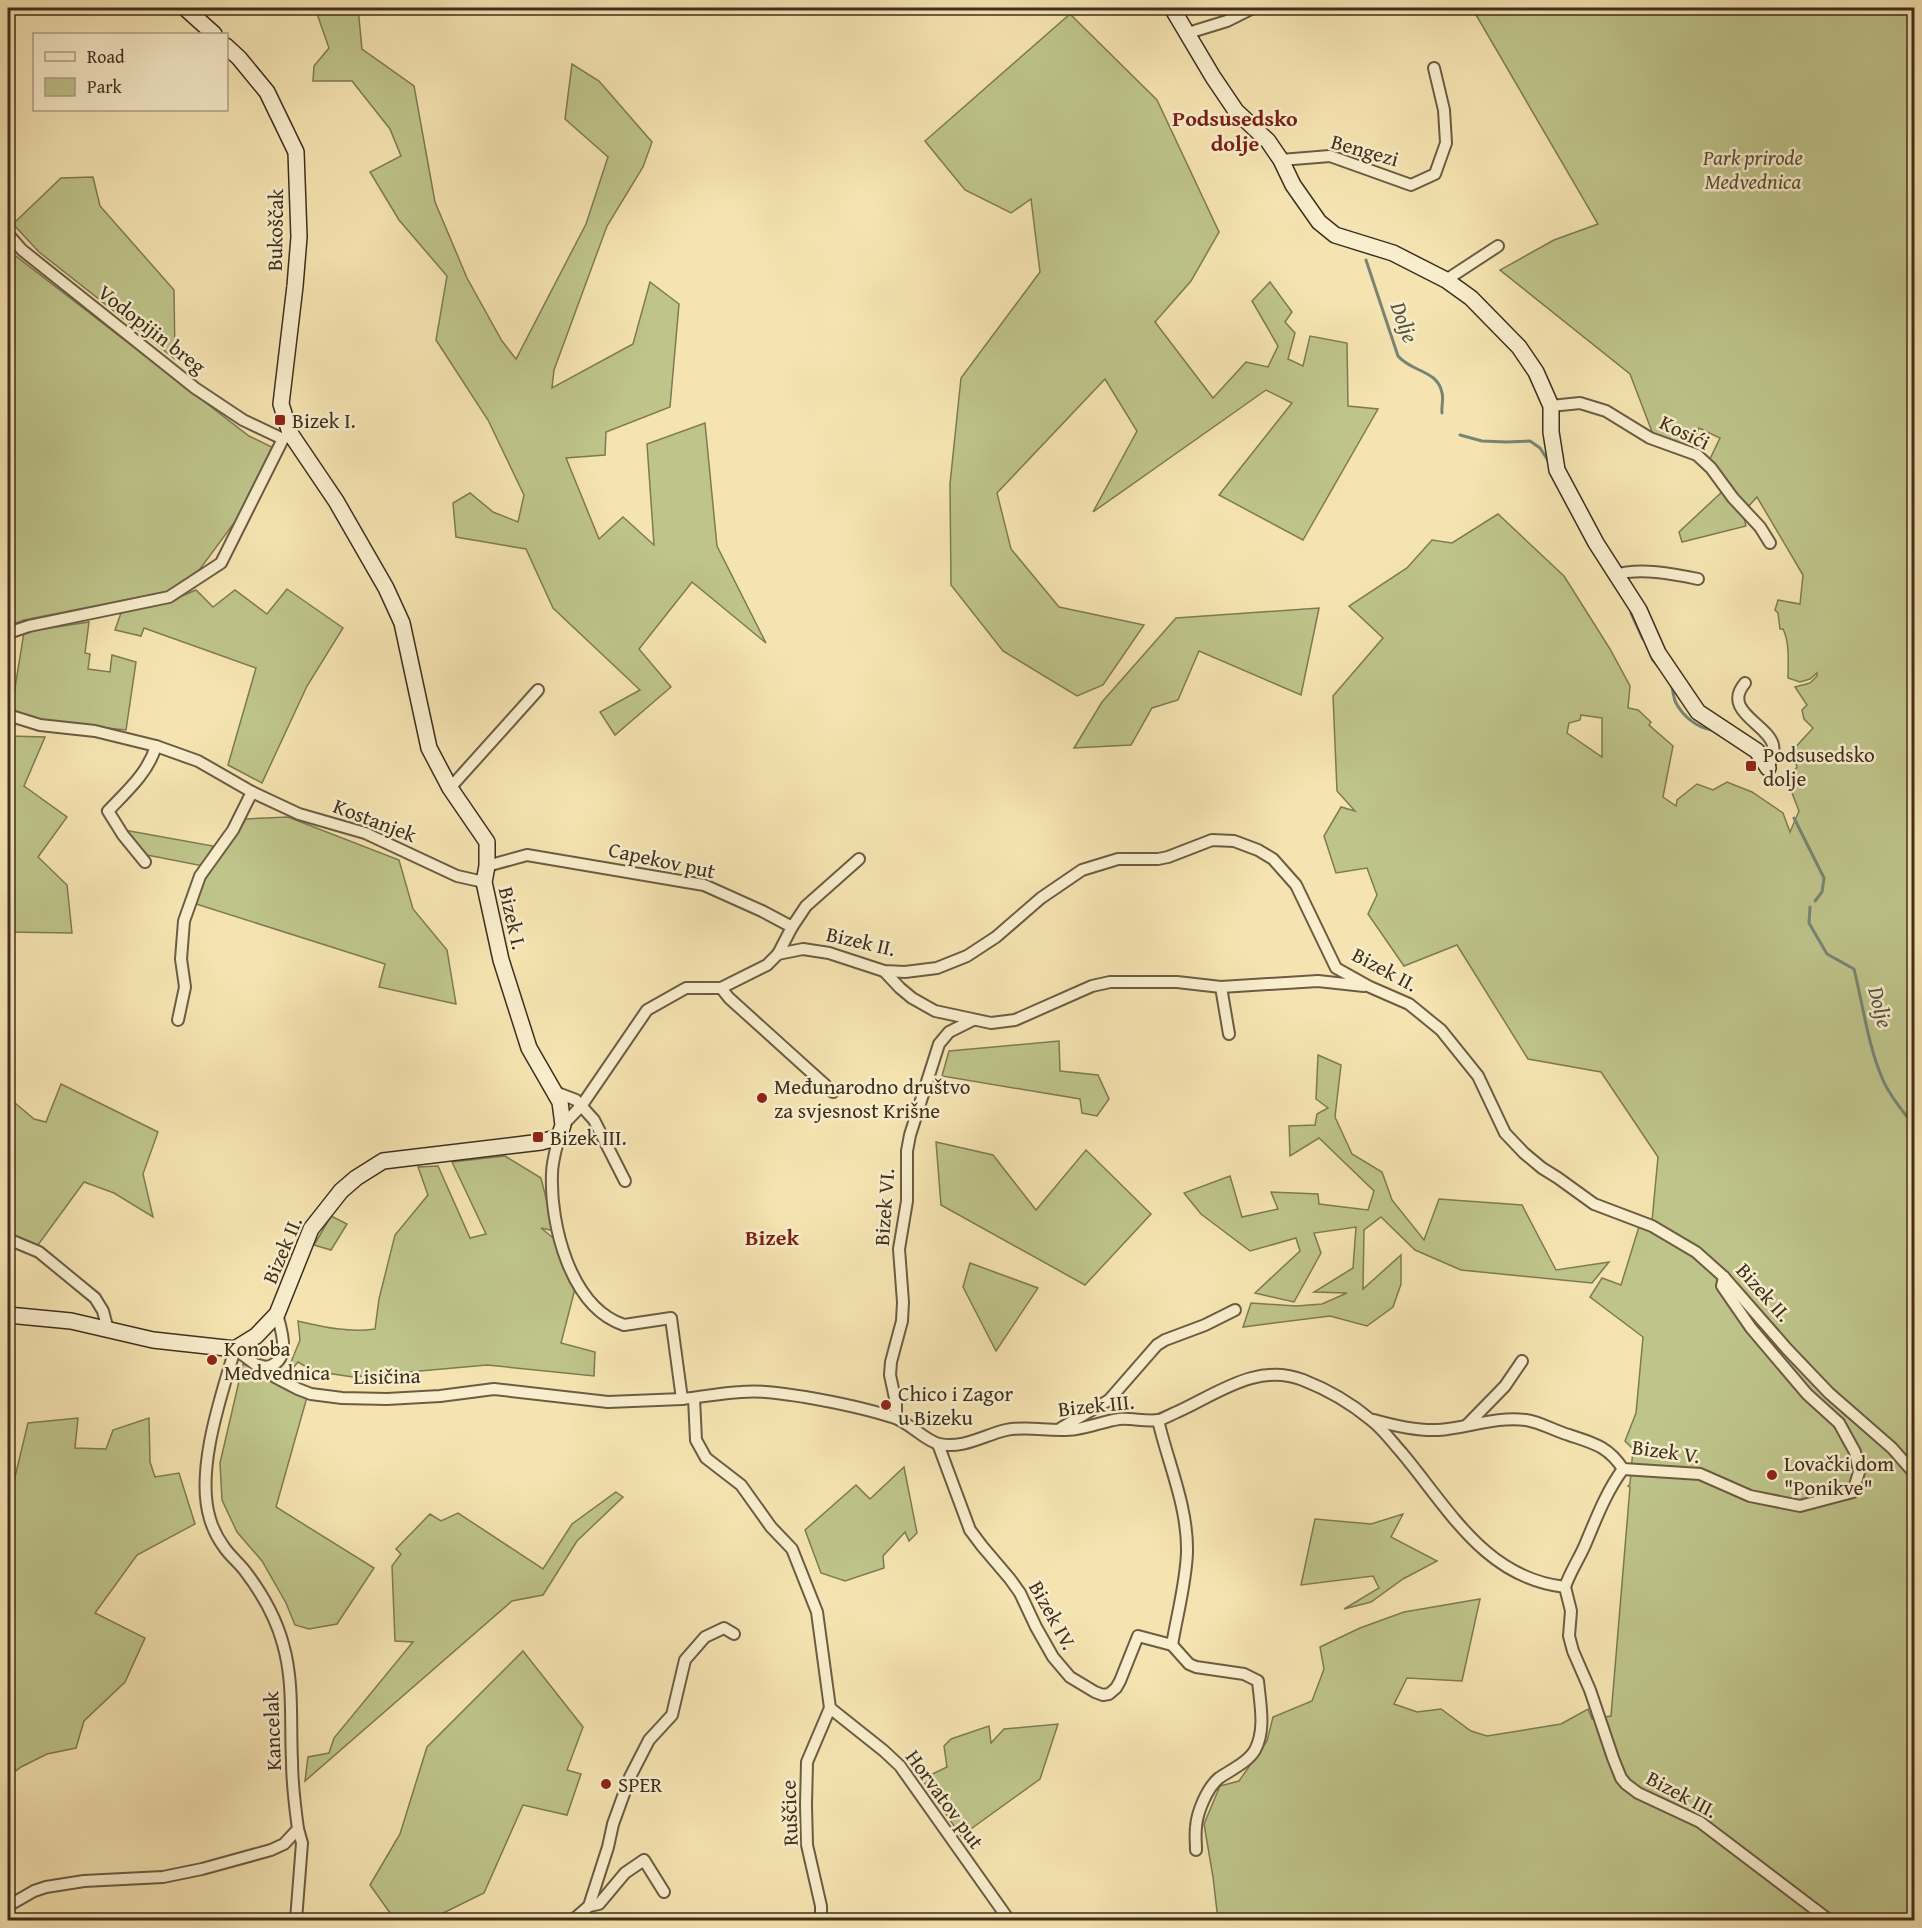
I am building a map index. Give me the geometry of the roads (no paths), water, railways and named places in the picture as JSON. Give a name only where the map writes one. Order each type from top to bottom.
[{"type":"street","points":[[184,8],[213,33]]},
{"type":"street","points":[[1172,8],[1236,111],[1268,141],[1281,160],[1293,185],[1319,222],[1335,234],[1394,253],[1446,280],[1471,298],[1519,347],[1536,372],[1551,406],[1551,432],[1557,470],[1596,543],[1639,610],[1658,653],[1698,712],[1757,751],[1768,768]]},
{"type":"street","points":[[1188,33],[1227,21],[1253,8]]},
{"type":"street","name":"Bukoščak","points":[[228,48],[240,58],[267,92],[296,152],[299,237],[281,404],[286,436]]},
{"type":"street","name":"Bengezi","points":[[1281,160],[1330,156],[1411,185],[1435,174],[1446,143],[1444,110],[1434,68]]},
{"type":"street","name":"Vodopijin breg","points":[[8,234],[22,250],[195,388],[243,420],[286,436]]},
{"type":"street","points":[[1446,280],[1498,246]]},
{"type":"street","name":"Kosići","points":[[1551,406],[1580,403],[1606,411],[1650,438],[1697,455],[1711,468],[1733,498],[1760,527],[1770,543]]},
{"type":"street","points":[[8,633],[29,626],[169,597],[221,563],[286,436]]},
{"type":"street","name":"Bizek I.","points":[[286,436],[310,462],[336,501],[386,588],[402,623],[429,748],[450,788],[487,842],[484,882],[501,960],[529,1048],[560,1102],[561,1131]]},
{"type":"street","points":[[1616,575],[1633,572],[1671,574],[1698,579]]},
{"type":"street","points":[[1745,683],[1738,699],[1742,709],[1773,744],[1772,758],[1768,768]]},
{"type":"street","points":[[450,788],[538,690]]},
{"type":"street","name":"Kostanjek","points":[[8,715],[40,725],[95,731],[156,746],[198,761],[252,792],[299,814],[365,833],[457,876],[484,882]]},
{"type":"street","points":[[145,862],[123,835],[108,811],[152,762],[156,746]]},
{"type":"street","points":[[178,1020],[184,987],[181,959],[184,921],[200,876],[233,830],[252,792]]},
{"type":"street","name":"Bizek II.","points":[[235,1349],[256,1336],[277,1314],[311,1229],[341,1191],[356,1178],[383,1161],[541,1142],[561,1131],[582,1105],[647,1010],[686,988],[721,988],[767,965],[778,954],[803,950],[829,953],[884,970],[905,972],[937,968],[968,957],[996,937],[1049,892],[1092,866],[1118,859],[1158,860],[1212,840],[1234,841],[1258,850],[1273,859],[1296,885],[1336,968],[1370,987],[1409,1004],[1441,1030],[1478,1076],[1505,1133],[1514,1144],[1542,1168],[1594,1204],[1652,1226],[1696,1252],[1724,1278],[1829,1393],[1892,1448],[1914,1473]]},
{"type":"street","name":"Capekov put","points":[[487,866],[527,855],[704,885],[792,927]]},
{"type":"street","points":[[778,954],[806,906],[858,859]]},
{"type":"street","points":[[884,970],[900,988],[922,1005],[935,1011],[991,1023],[1015,1020],[1092,986],[1110,982],[1176,982],[1221,987],[1318,981],[1370,987]]},
{"type":"street","points":[[1221,987],[1229,1034]]},
{"type":"street","points":[[721,988],[729,998],[833,1092]]},
{"type":"street","name":"Bizek VI.","points":[[896,1418],[896,1403],[890,1376],[891,1362],[902,1321],[899,1248],[907,1201],[908,1143],[939,1044],[949,1032],[973,1020]]},
{"type":"street","points":[[555,1092],[576,1100],[594,1120],[625,1181]]},
{"type":"street","points":[[561,1131],[552,1171],[552,1197],[563,1253],[572,1275],[589,1300],[617,1323],[624,1325],[671,1318],[682,1399],[742,1392],[771,1392],[837,1403],[896,1418],[938,1444]]},
{"type":"street","points":[[8,1239],[39,1252],[95,1298],[103,1311],[108,1330]]},
{"type":"street","name":"Bizek V.","points":[[1371,1420],[1398,1427],[1440,1430],[1507,1420],[1529,1420],[1593,1442],[1607,1452],[1623,1469],[1700,1474],[1750,1496],[1800,1506],[1853,1492],[1859,1472],[1855,1452],[1839,1423],[1807,1394],[1751,1328],[1722,1286],[1724,1278]]},
{"type":"street","points":[[1056,1430],[1109,1400],[1157,1345],[1235,1310]]},
{"type":"street","name":"Bizek II.","points":[[266,1367],[278,1362],[282,1354],[283,1339],[277,1314]]},
{"type":"street","name":"Lisičina","points":[[8,1315],[70,1321],[187,1346],[235,1349],[255,1364],[266,1367],[275,1377],[298,1389],[311,1394],[342,1398],[387,1399],[440,1396],[494,1389],[608,1402],[682,1399]]},
{"type":"street","name":"Kancelak","points":[[235,1349],[216,1414],[208,1462],[206,1498],[209,1518],[225,1549],[244,1570],[277,1625],[288,1665],[292,1763],[298,1829],[302,1844],[296,1920]]},
{"type":"street","points":[[1467,1425],[1505,1386],[1522,1361]]},
{"type":"street","name":"Bizek III.","points":[[938,1444],[968,1443],[1019,1428],[1076,1429],[1122,1419],[1158,1420],[1189,1407],[1240,1380],[1262,1375],[1288,1375],[1337,1397],[1371,1420],[1426,1481],[1471,1540],[1504,1566],[1544,1585],[1565,1587],[1570,1611],[1569,1636],[1573,1651],[1590,1690],[1612,1758],[1626,1785],[1700,1822],[1828,1920]]},
{"type":"street","points":[[694,1398],[696,1440],[706,1458],[741,1485],[771,1527],[792,1549],[817,1612],[830,1708]]},
{"type":"street","points":[[1158,1420],[1179,1498],[1186,1539],[1186,1567],[1172,1645]]},
{"type":"street","name":"Bizek IV.","points":[[938,1444],[970,1530],[1020,1593],[1047,1646],[1070,1677],[1095,1692],[1103,1695],[1109,1694],[1120,1681],[1138,1635],[1172,1645],[1189,1664],[1196,1667],[1244,1674],[1258,1681],[1261,1728],[1255,1749],[1250,1757],[1219,1779],[1209,1791],[1196,1826],[1196,1850]]},
{"type":"street","points":[[1565,1587],[1615,1479],[1623,1469]]},
{"type":"street","points":[[589,1906],[613,1824],[630,1777],[649,1740],[672,1715],[685,1660],[705,1637],[724,1628],[734,1634]]},
{"type":"street","name":"Ruščice","points":[[821,1920],[821,1906],[807,1845],[807,1762],[830,1708]]},
{"type":"street","name":"Horvatov put","points":[[830,1708],[900,1766],[1009,1920]]},
{"type":"street","points":[[8,1906],[46,1887],[84,1881],[163,1876],[202,1869],[271,1850],[284,1844],[298,1829]]},
{"type":"street","points":[[573,1920],[589,1906],[598,1904],[625,1873],[644,1860],[664,1892]]},
{"type":"waterway","name":"Dolje","points":[[1366,260],[1398,356],[1430,375],[1439,385],[1443,395],[1442,413]]},
{"type":"waterway","name":"Dolje","points":[[1460,435],[1482,441],[1530,441],[1540,448],[1549,462]]},
{"type":"waterway","name":"Dolje","points":[[1631,613],[1643,639]]},
{"type":"waterway","name":"Dolje","points":[[1652,659],[1658,666]]},
{"type":"waterway","name":"Dolje","points":[[1671,683],[1675,701],[1682,712],[1691,721],[1712,730]]},
{"type":"waterway","name":"Dolje","points":[[1794,818],[1824,878],[1822,892],[1815,901]]},
{"type":"waterway","name":"Dolje","points":[[1810,907],[1809,923],[1827,954],[1854,969],[1878,1067],[1889,1092],[1914,1126]]},
{"type":"place","name":"Bizek I.","points":[[280,420]]},
{"type":"place","name":"Podsusedsko dolje","points":[[1751,766]]},
{"type":"place","name":"Međunarodno društvo za svjesnost Krišne","points":[[762,1098]]},
{"type":"place","name":"Bizek III.","points":[[538,1137]]},
{"type":"place","name":"Konoba Medvednica","points":[[212,1360]]},
{"type":"place","name":"Chico i Zagor u Bizeku","points":[[886,1405]]},
{"type":"place","name":"Lovački dom \"Ponikve\"","points":[[1772,1475]]},
{"type":"place","name":"SPER","points":[[606,1784]]},
{"type":"district","name":"Podsusedsko dolje","points":[[1235,130]]},
{"type":"district","name":"Bizek","points":[[772,1237]]},
{"type":"park label","name":"Park prirode Medvednica","points":[[1753,169]]}]
